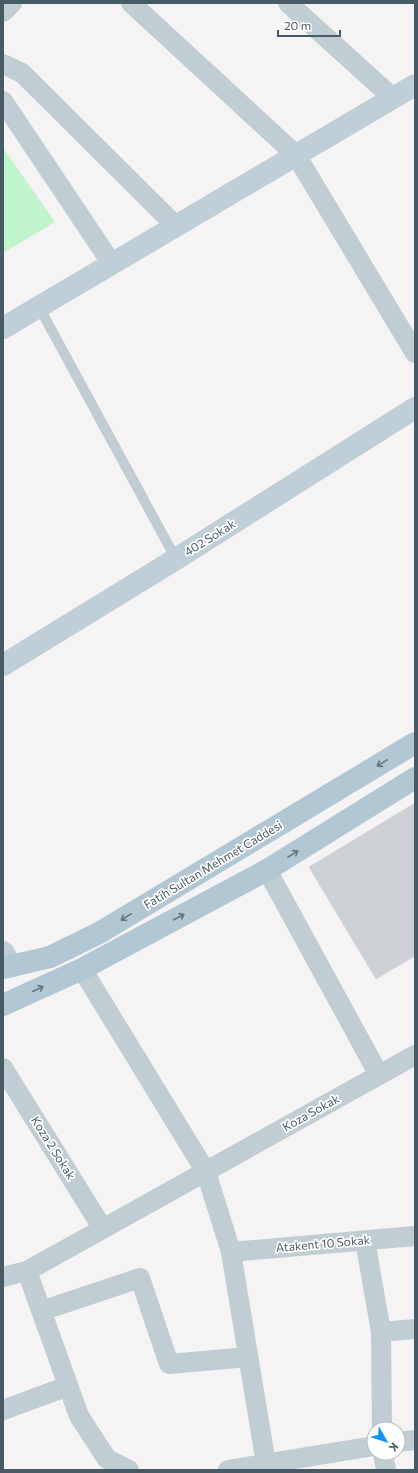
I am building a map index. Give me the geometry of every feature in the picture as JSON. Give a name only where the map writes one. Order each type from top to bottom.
[{"type":"main road","name":"Fatih Sultan Mehmet Caddesi","points":[[6,962],[50,956],[99,933],[415,743]]},
{"type":"main road","points":[[3,1005],[82,969],[267,870],[415,778]]},
{"type":"street","points":[[3,12],[12,3]]},
{"type":"street","points":[[131,3],[296,155],[415,353]]},
{"type":"street","points":[[288,3],[393,98]]},
{"type":"street","points":[[3,64],[22,73],[176,226]]},
{"type":"street","points":[[3,328],[415,85]]},
{"type":"street","points":[[3,101],[112,264]]},
{"type":"street","name":"402 Sokak","points":[[3,665],[176,559],[415,408]]},
{"type":"street","points":[[267,870],[379,1075]]},
{"type":"street","points":[[82,969],[206,1172],[231,1252],[266,1464]]},
{"type":"street","name":"Koza Sokak","points":[[3,1277],[27,1271],[415,1055]]},
{"type":"street","name":"Koza 2 Sokak","points":[[3,1068],[102,1229]]},
{"type":"street","name":"Atakent 10 Sokak","points":[[231,1252],[415,1236]]},
{"type":"street","points":[[365,1240],[381,1332],[382,1421]]},
{"type":"street","points":[[27,1271],[79,1416],[104,1464],[129,1470]]},
{"type":"street","points":[[41,1311],[140,1278],[169,1364],[248,1358]]},
{"type":"street","points":[[381,1332],[415,1329]]},
{"type":"street","points":[[3,1410],[68,1386]]},
{"type":"street","points":[[228,1470],[366,1447]]},
{"type":"lane","points":[[39,307],[176,559]]},
{"type":"green space","points":[[3,148],[55,222],[3,253]]},
{"type":"building","points":[[415,803],[415,956],[376,979],[309,867]]}]
